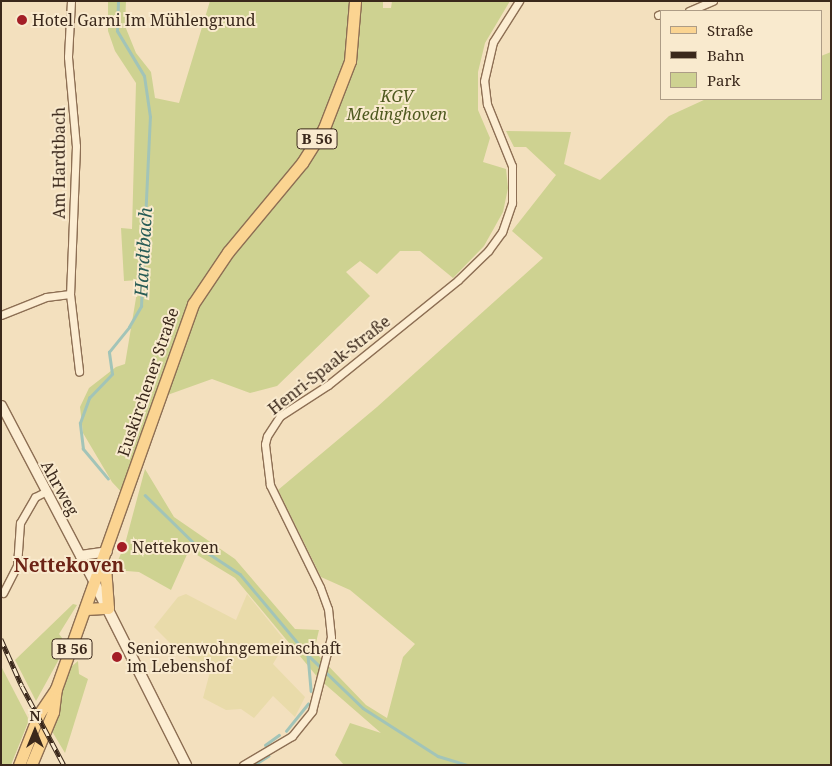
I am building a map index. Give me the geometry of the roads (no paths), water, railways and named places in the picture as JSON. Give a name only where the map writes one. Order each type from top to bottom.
[{"type":"main road","name":"Euskirchener Straße","points":[[19,765],[39,714],[56,688],[86,609],[193,304],[228,252],[302,163],[324,128],[350,60],[356,1]]},
{"type":"main road","points":[[106,554],[108,608]]},
{"type":"main road","points":[[95,584],[186,765]]},
{"type":"main road","points":[[86,609],[108,608]]},
{"type":"main road","name":"Euskirchener Straße","points":[[31,765],[53,712],[56,688]]},
{"type":"street","name":"Am Hardtbach","points":[[71,1],[68,57],[76,146],[70,294],[79,371]]},
{"type":"street","name":"Henri-Spaak-Straße","points":[[243,765],[292,736],[312,711],[326,660],[330,637],[328,609],[270,485],[264,444],[280,416],[328,385],[458,280],[488,252],[502,232],[514,191],[512,166],[488,104],[484,81],[493,42],[519,1]]},
{"type":"street","points":[[691,10],[714,1]]},
{"type":"street","points":[[514,191],[522,195]]},
{"type":"street","points":[[1,315],[46,297],[70,294]]},
{"type":"street","name":"Ahrweg","points":[[1,406],[95,584]]},
{"type":"street","points":[[3,593],[18,566],[20,523],[34,497],[45,492]]},
{"type":"street","points":[[80,555],[106,554]]},
{"type":"waterway","name":"Hardtbach","points":[[108,479],[83,449],[80,423],[89,398],[112,374],[109,352],[129,327],[141,306],[150,117],[144,76],[117,31],[118,1]]},
{"type":"waterway","name":"Hardtbach","points":[[145,495],[196,545],[240,574],[308,655],[363,708],[438,756],[468,765]]},
{"type":"waterway","points":[[308,655],[311,691]]},
{"type":"waterway","points":[[286,731],[308,704]]},
{"type":"waterway","points":[[265,745],[279,735]]},
{"type":"waterway","points":[[254,765],[268,756]]},
{"type":"railway","points":[[1,639],[22,686],[64,765]]},
{"type":"place","name":"Hotel Garni Im Mühlengrund","points":[[22,20]]},
{"type":"place","name":"Nettekoven","points":[[122,547]]},
{"type":"place","name":"Seniorenwohngemeinschaft im Lebenshof","points":[[117,657]]},
{"type":"district","name":"Nettekoven","points":[[69,566]]},
{"type":"park label","name":"KGV Medinghoven","points":[[397,105]]}]
